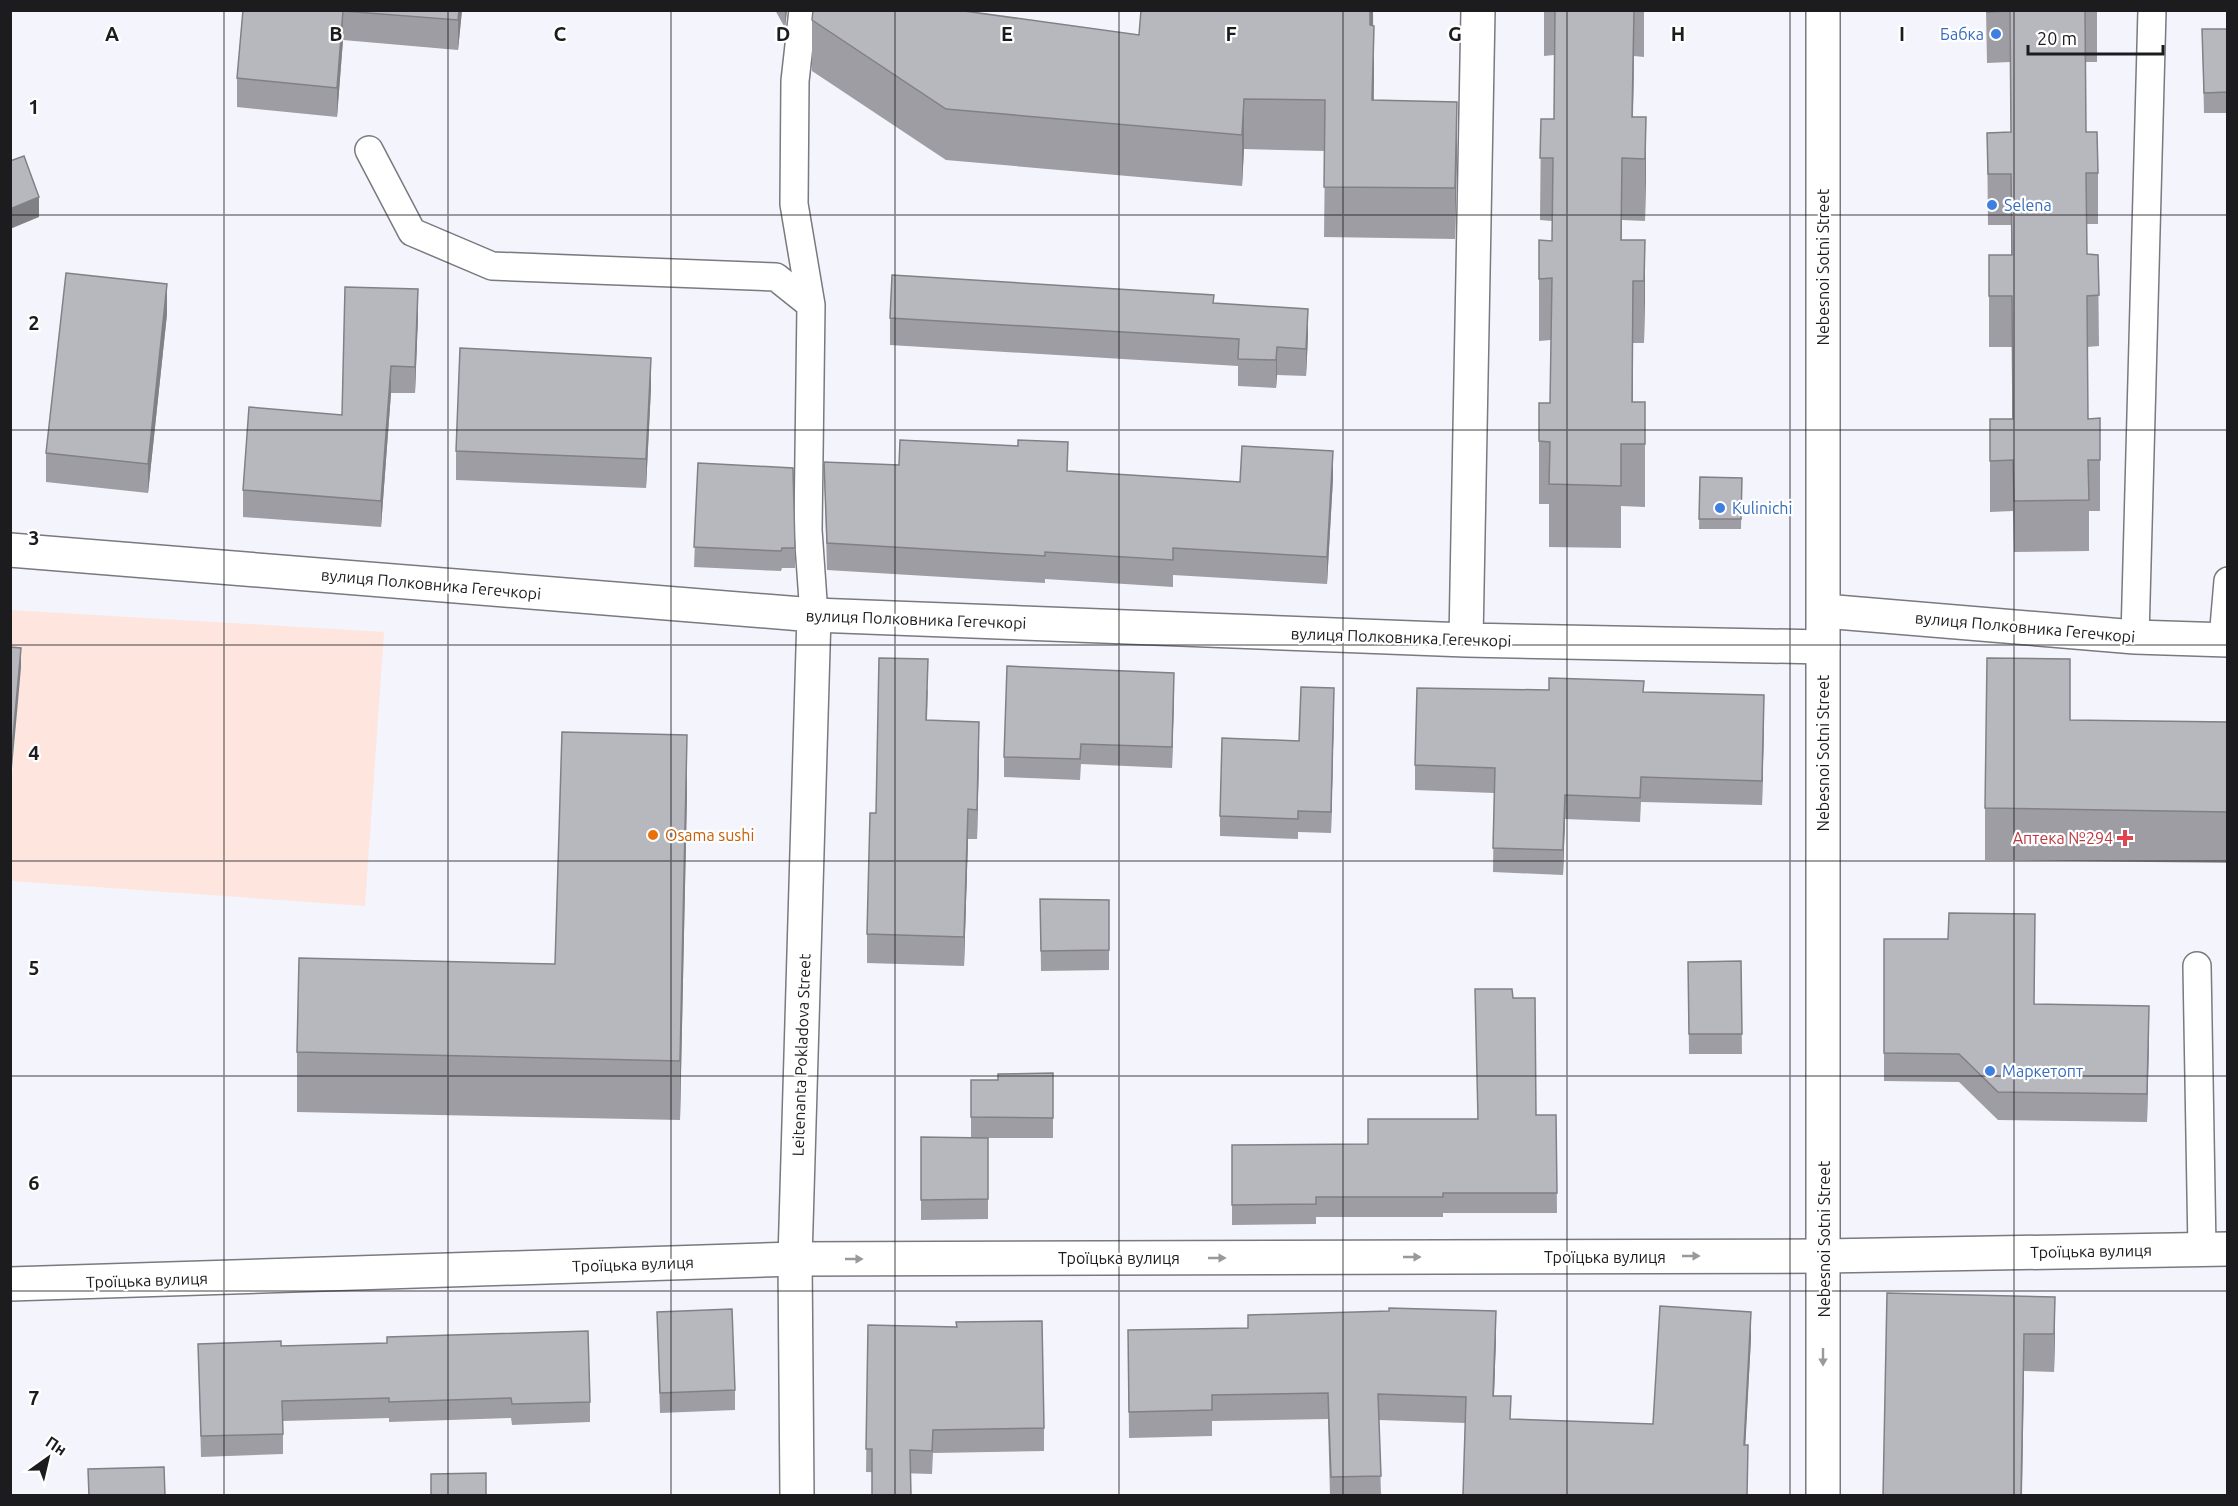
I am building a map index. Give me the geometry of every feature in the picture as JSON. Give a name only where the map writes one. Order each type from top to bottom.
[{"type":"street","points":[[1466,640],[1478,10]]},
{"type":"street","name":"Nebesnoi Sotni Street","points":[[1823,10],[1823,1496]]},
{"type":"street","name":"вулиця Полковника Гегечкорі","points":[[10,550],[814,615],[1466,640],[1823,647]]},
{"type":"street","name":"вулиця Полковника Гегечкорі","points":[[1824,611],[2135,637],[2225,639]]},
{"type":"street","name":"Leitenanta Pokladova Street","points":[[797,1496],[795,1259],[814,615]]},
{"type":"street","name":"Троїцька вулиця","points":[[10,1284],[795,1259],[1824,1256],[2215,1249]]},
{"type":"lane","points":[[803,10],[795,81],[794,204],[811,305],[808,530],[814,615]]},
{"type":"lane","points":[[2135,637],[2152,10]]},
{"type":"lane","points":[[369,150],[412,232],[492,266],[776,277],[811,305]]},
{"type":"lane","points":[[2225,639],[2228,581]]},
{"type":"lane","points":[[2197,966],[2215,1249]]},
{"type":"shaded area","points":[[10,610],[384,632],[365,906],[11,881],[11,791],[21,668],[11,667]]},
{"type":"building","points":[[243,10],[459,10],[458,20],[343,11],[337,88],[237,78]]},
{"type":"building","points":[[813,10],[957,10],[1139,35],[1141,10],[1370,10],[1370,25],[1374,26],[1372,100],[1457,102],[1455,188],[1324,187],[1325,100],[1244,99],[1242,135],[946,109],[812,20]]},
{"type":"building","points":[[1555,10],[1634,10],[1632,117],[1646,117],[1645,159],[1622,158],[1621,240],[1645,240],[1644,281],[1633,281],[1632,402],[1645,402],[1645,444],[1621,444],[1621,486],[1549,484],[1550,442],[1539,441],[1539,403],[1550,403],[1552,278],[1539,279],[1539,240],[1552,241],[1553,158],[1540,158],[1541,119],[1554,119]]},
{"type":"building","points":[[1987,10],[2097,10],[2085,11],[2086,132],[2097,132],[2098,173],[2086,173],[2087,254],[2098,255],[2099,295],[2087,296],[2088,419],[2100,418],[2100,460],[2088,460],[2089,500],[2014,501],[2013,460],[1990,461],[1990,419],[2013,419],[2012,296],[1989,296],[1989,255],[2012,255],[2011,174],[1988,174],[1987,133],[2011,132],[2010,11],[1987,12]]},
{"type":"building","points":[[2202,29],[2228,29],[2228,92],[2204,93]]},
{"type":"building","points":[[24,156],[39,197],[10,209],[10,161]]},
{"type":"building","points":[[66,273],[167,284],[148,464],[46,453]]},
{"type":"building","points":[[892,275],[1214,295],[1213,303],[1308,309],[1306,349],[1277,347],[1276,360],[1238,359],[1239,339],[890,318]]},
{"type":"building","points":[[345,287],[418,289],[415,367],[391,366],[381,501],[243,490],[249,407],[342,415]]},
{"type":"building","points":[[460,348],[651,358],[646,459],[456,451]]},
{"type":"building","points":[[900,440],[1018,446],[1018,440],[1068,442],[1067,471],[1240,482],[1242,446],[1333,451],[1327,557],[1173,548],[1173,560],[1045,552],[1045,556],[827,543],[824,462],[899,465]]},
{"type":"building","points":[[698,463],[793,468],[795,548],[782,548],[781,551],[694,547]]},
{"type":"building","points":[[1700,477],[1742,478],[1741,519],[1699,519]]},
{"type":"building","points":[[10,647],[21,648],[10,770]]},
{"type":"building","points":[[879,658],[928,659],[926,720],[979,722],[977,810],[968,809],[964,937],[867,934],[870,813],[876,813]]},
{"type":"building","points":[[1987,658],[2070,659],[2070,720],[2228,722],[2228,812],[1985,808]]},
{"type":"building","points":[[1007,666],[1174,673],[1172,747],[1081,744],[1080,759],[1004,757]]},
{"type":"building","points":[[1549,678],[1644,681],[1643,692],[1764,695],[1762,781],[1641,777],[1640,798],[1565,795],[1563,850],[1493,848],[1495,768],[1415,765],[1417,688],[1549,690]]},
{"type":"building","points":[[1301,687],[1334,688],[1331,812],[1298,811],[1298,819],[1220,816],[1222,738],[1299,741]]},
{"type":"building","points":[[562,732],[687,735],[680,1061],[297,1052],[299,958],[555,964]]},
{"type":"building","points":[[1040,899],[1109,900],[1109,950],[1041,951]]},
{"type":"building","points":[[1949,913],[2035,914],[2034,1004],[2149,1006],[2147,1094],[1998,1092],[1959,1054],[1884,1053],[1884,939],[1948,939]]},
{"type":"building","points":[[1741,961],[1742,1034],[1689,1034],[1688,962]]},
{"type":"building","points":[[1475,989],[1512,989],[1513,998],[1535,998],[1536,1115],[1556,1115],[1557,1193],[1443,1193],[1443,1197],[1316,1197],[1316,1204],[1232,1205],[1232,1145],[1368,1144],[1368,1119],[1478,1119]]},
{"type":"building","points":[[1053,1073],[1053,1118],[971,1117],[971,1080],[998,1080],[998,1074]]},
{"type":"building","points":[[921,1137],[988,1138],[988,1199],[921,1200]]},
{"type":"building","points":[[1887,1293],[2055,1297],[2054,1334],[2024,1334],[2021,1496],[1883,1496]]},
{"type":"building","points":[[1660,1306],[1751,1312],[1744,1445],[1748,1445],[1747,1496],[1463,1495],[1466,1397],[1378,1394],[1381,1476],[1331,1477],[1328,1393],[1212,1395],[1212,1410],[1129,1412],[1128,1330],[1248,1328],[1248,1315],[1389,1311],[1389,1308],[1496,1311],[1493,1396],[1511,1396],[1510,1419],[1653,1424]]},
{"type":"building","points":[[732,1309],[735,1390],[660,1393],[657,1312]]},
{"type":"building","points":[[1042,1321],[1044,1428],[933,1430],[932,1451],[910,1450],[911,1496],[872,1496],[872,1449],[866,1449],[868,1325],[957,1327],[956,1322]]},
{"type":"building","points":[[588,1331],[590,1402],[512,1404],[511,1398],[389,1402],[389,1398],[282,1401],[283,1434],[201,1436],[198,1344],[281,1341],[281,1346],[387,1343],[387,1337]]},
{"type":"building","points":[[164,1467],[165,1496],[89,1496],[88,1469]]},
{"type":"building","points":[[486,1473],[486,1496],[431,1496],[431,1474]]},
{"type":"place","name":"Бабка","points":[[1996,34]]},
{"type":"place","name":"Selena","points":[[1992,205]]},
{"type":"place","name":"Kulinichi","points":[[1720,508]]},
{"type":"place","name":"Osama sushi","points":[[653,835]]},
{"type":"place","name":"Аптека №294","points":[[2125,838]]},
{"type":"place","name":"Маркетопт","points":[[1990,1071]]}]
